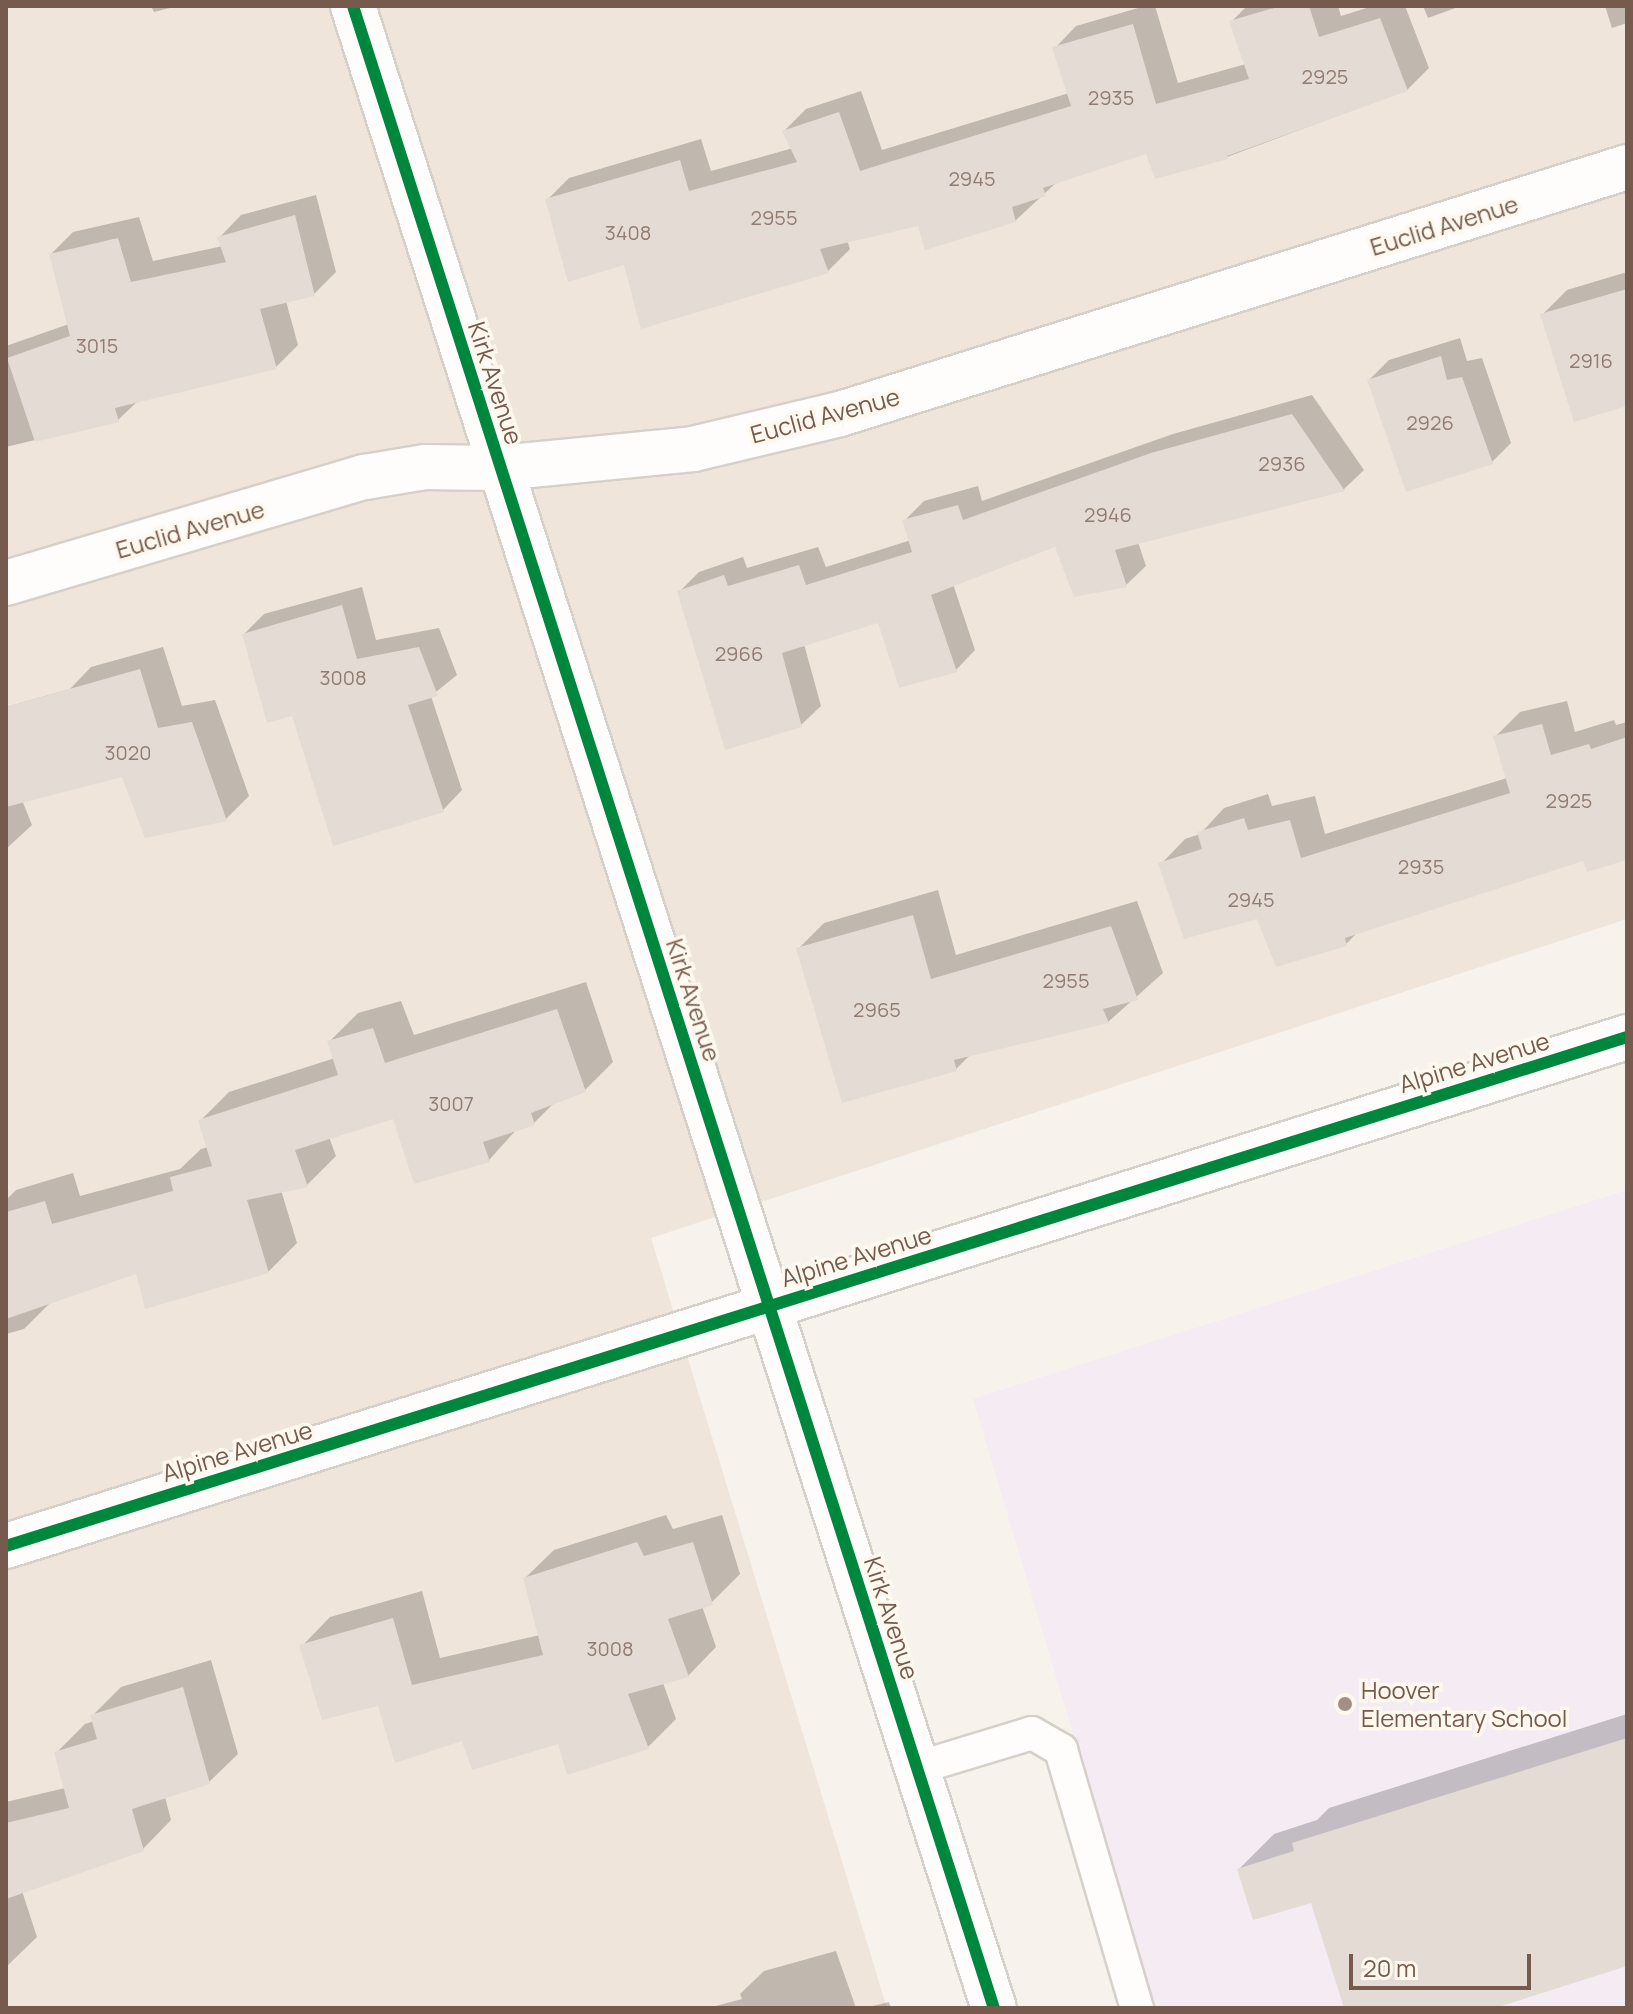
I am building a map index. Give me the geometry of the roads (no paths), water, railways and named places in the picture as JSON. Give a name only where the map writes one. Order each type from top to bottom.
[{"type":"street","name":"Kirk Avenue","points":[[353,6],[994,2008]]},
{"type":"street","name":"Euclid Avenue","points":[[6,583],[365,477],[425,467],[500,468],[693,449],[840,414],[1627,167]]},
{"type":"street","name":"Alpine Avenue","points":[[6,1546],[1627,1037]]},
{"type":"lane","points":[[917,1768],[1032,1733],[1061,1750],[1137,2008]]},
{"type":"place","name":"Hoover Elementary School","points":[[1345,1704]]}]
